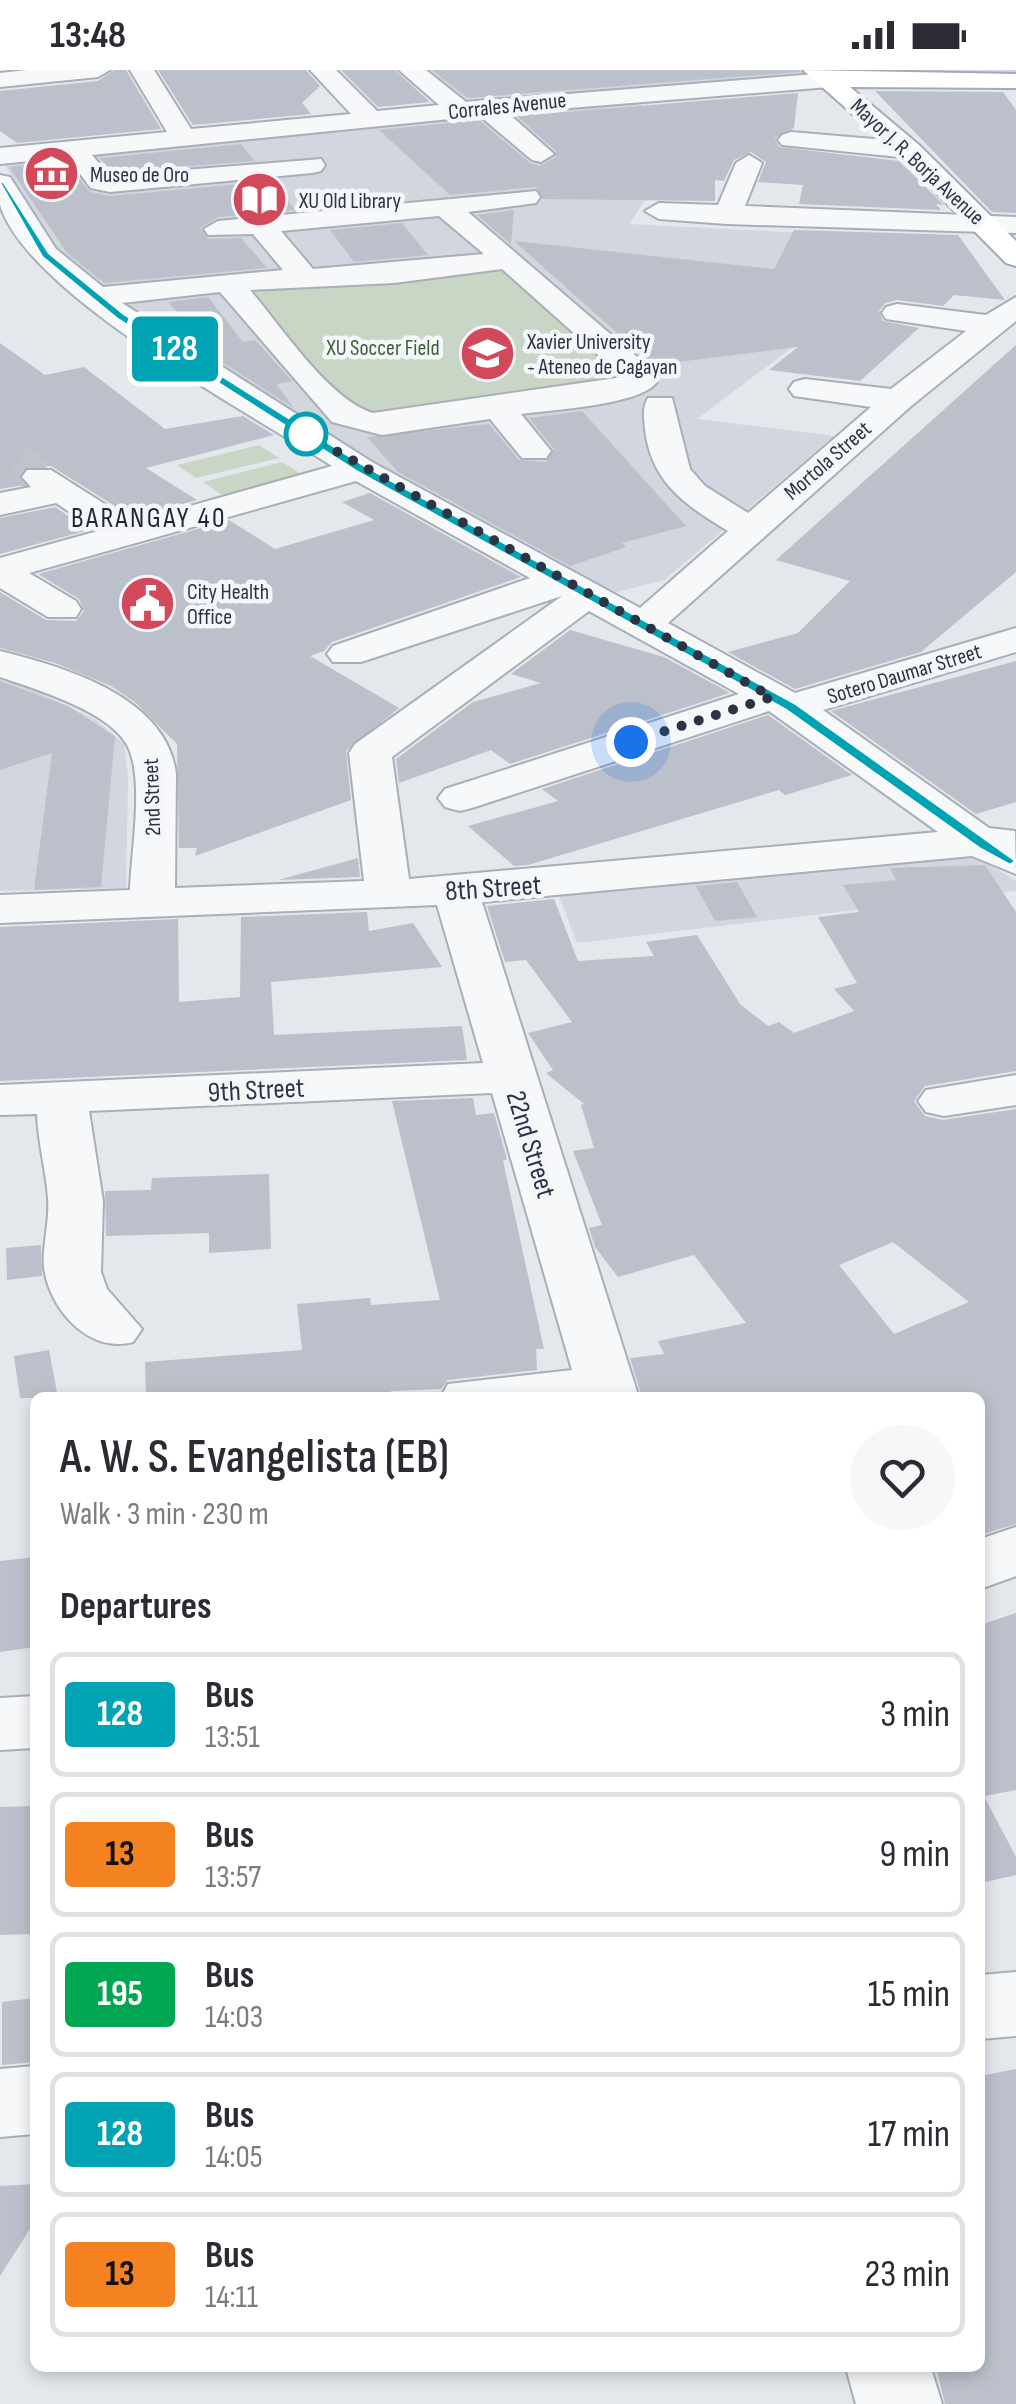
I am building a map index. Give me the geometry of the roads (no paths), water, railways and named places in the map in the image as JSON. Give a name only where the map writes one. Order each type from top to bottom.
[{"type":"main road","name":"Corrales Avenue","points":[[822,75],[1016,80]]},
{"type":"main road","name":"Mayor J. R. Borja Avenue","points":[[822,75],[1003,226],[1016,257]]},
{"type":"street","points":[[0,80],[98,70]]},
{"type":"street","points":[[142,70],[184,139]]},
{"type":"street","points":[[322,70],[372,119]]},
{"type":"street","points":[[416,74],[461,73]]},
{"type":"street","points":[[416,74],[540,154]]},
{"type":"street","name":"Corrales Avenue","points":[[0,156],[822,75]]},
{"type":"street","points":[[564,79],[584,98]]},
{"type":"street","points":[[635,93],[666,117]]},
{"type":"street","points":[[279,129],[358,214]]},
{"type":"street","points":[[790,140],[909,150]]},
{"type":"street","points":[[74,149],[101,182],[110,184],[312,164]]},
{"type":"street","points":[[728,216],[749,163]]},
{"type":"street","points":[[0,183],[37,245],[94,298],[360,468],[781,702],[1006,847]]},
{"type":"street","points":[[218,229],[526,197]]},
{"type":"street","points":[[313,438],[496,406],[613,391],[641,382],[640,376],[445,207]]},
{"type":"street","points":[[658,211],[1003,226]]},
{"type":"street","points":[[261,226],[305,278]]},
{"type":"street","points":[[0,250],[37,245]]},
{"type":"street","points":[[94,298],[228,282],[394,274],[508,260]]},
{"type":"street","points":[[228,282],[335,408],[344,415],[382,425]]},
{"type":"street","points":[[898,313],[948,319],[1004,316]]},
{"type":"street","name":"Mortola Street","points":[[644,623],[898,400],[1004,316]]},
{"type":"street","points":[[932,373],[901,366],[898,360],[948,319]]},
{"type":"street","points":[[805,390],[898,400]]},
{"type":"street","points":[[660,405],[667,466],[686,490],[748,528]]},
{"type":"street","points":[[496,406],[534,451]]},
{"type":"street","points":[[0,542],[129,534],[360,468]]},
{"type":"street","points":[[0,542],[49,484],[129,534]]},
{"type":"street","points":[[278,492],[318,510]]},
{"type":"street","points":[[0,542],[62,609]]},
{"type":"street","points":[[347,654],[577,586]]},
{"type":"street","points":[[388,893],[370,753],[577,586]]},
{"type":"street","name":"Sotero Daumar Street","points":[[460,798],[781,702],[1016,640]]},
{"type":"street","name":"2nd Street","points":[[0,663],[107,705],[130,724],[153,752],[152,902]]},
{"type":"street","name":"8th Street","points":[[0,909],[456,891],[1006,847]]},
{"type":"street","name":"22nd Street","points":[[456,891],[608,1392]]},
{"type":"street","name":"9th Street","points":[[0,1100],[512,1078]]},
{"type":"street","points":[[944,1102],[1016,1090]]},
{"type":"street","points":[[65,1098],[62,1114],[76,1216],[72,1270],[86,1303],[113,1330]]},
{"type":"street","points":[[985,1564],[1016,1548]]},
{"type":"street","points":[[0,1724],[30,1722]]},
{"type":"street","points":[[985,2007],[1016,2004]]},
{"type":"street","points":[[0,2103],[30,2100]]},
{"type":"street","points":[[890,2372],[899,2404]]},
{"type":"tunnel","points":[[18,461],[39,477]]},
{"type":"place","name":"Museo de Oro","points":[[51,174]]},
{"type":"place","name":"XU Old Library","points":[[260,200]]},
{"type":"place","name":"Xavier University - Ateneo de Cagayan","points":[[488,354]]},
{"type":"place","name":"City Health Office","points":[[148,604]]},
{"type":"district","name":"BARANGAY 40","points":[[149,517]]},
{"type":"park label","name":"XU Soccer Field","points":[[383,347]]}]
